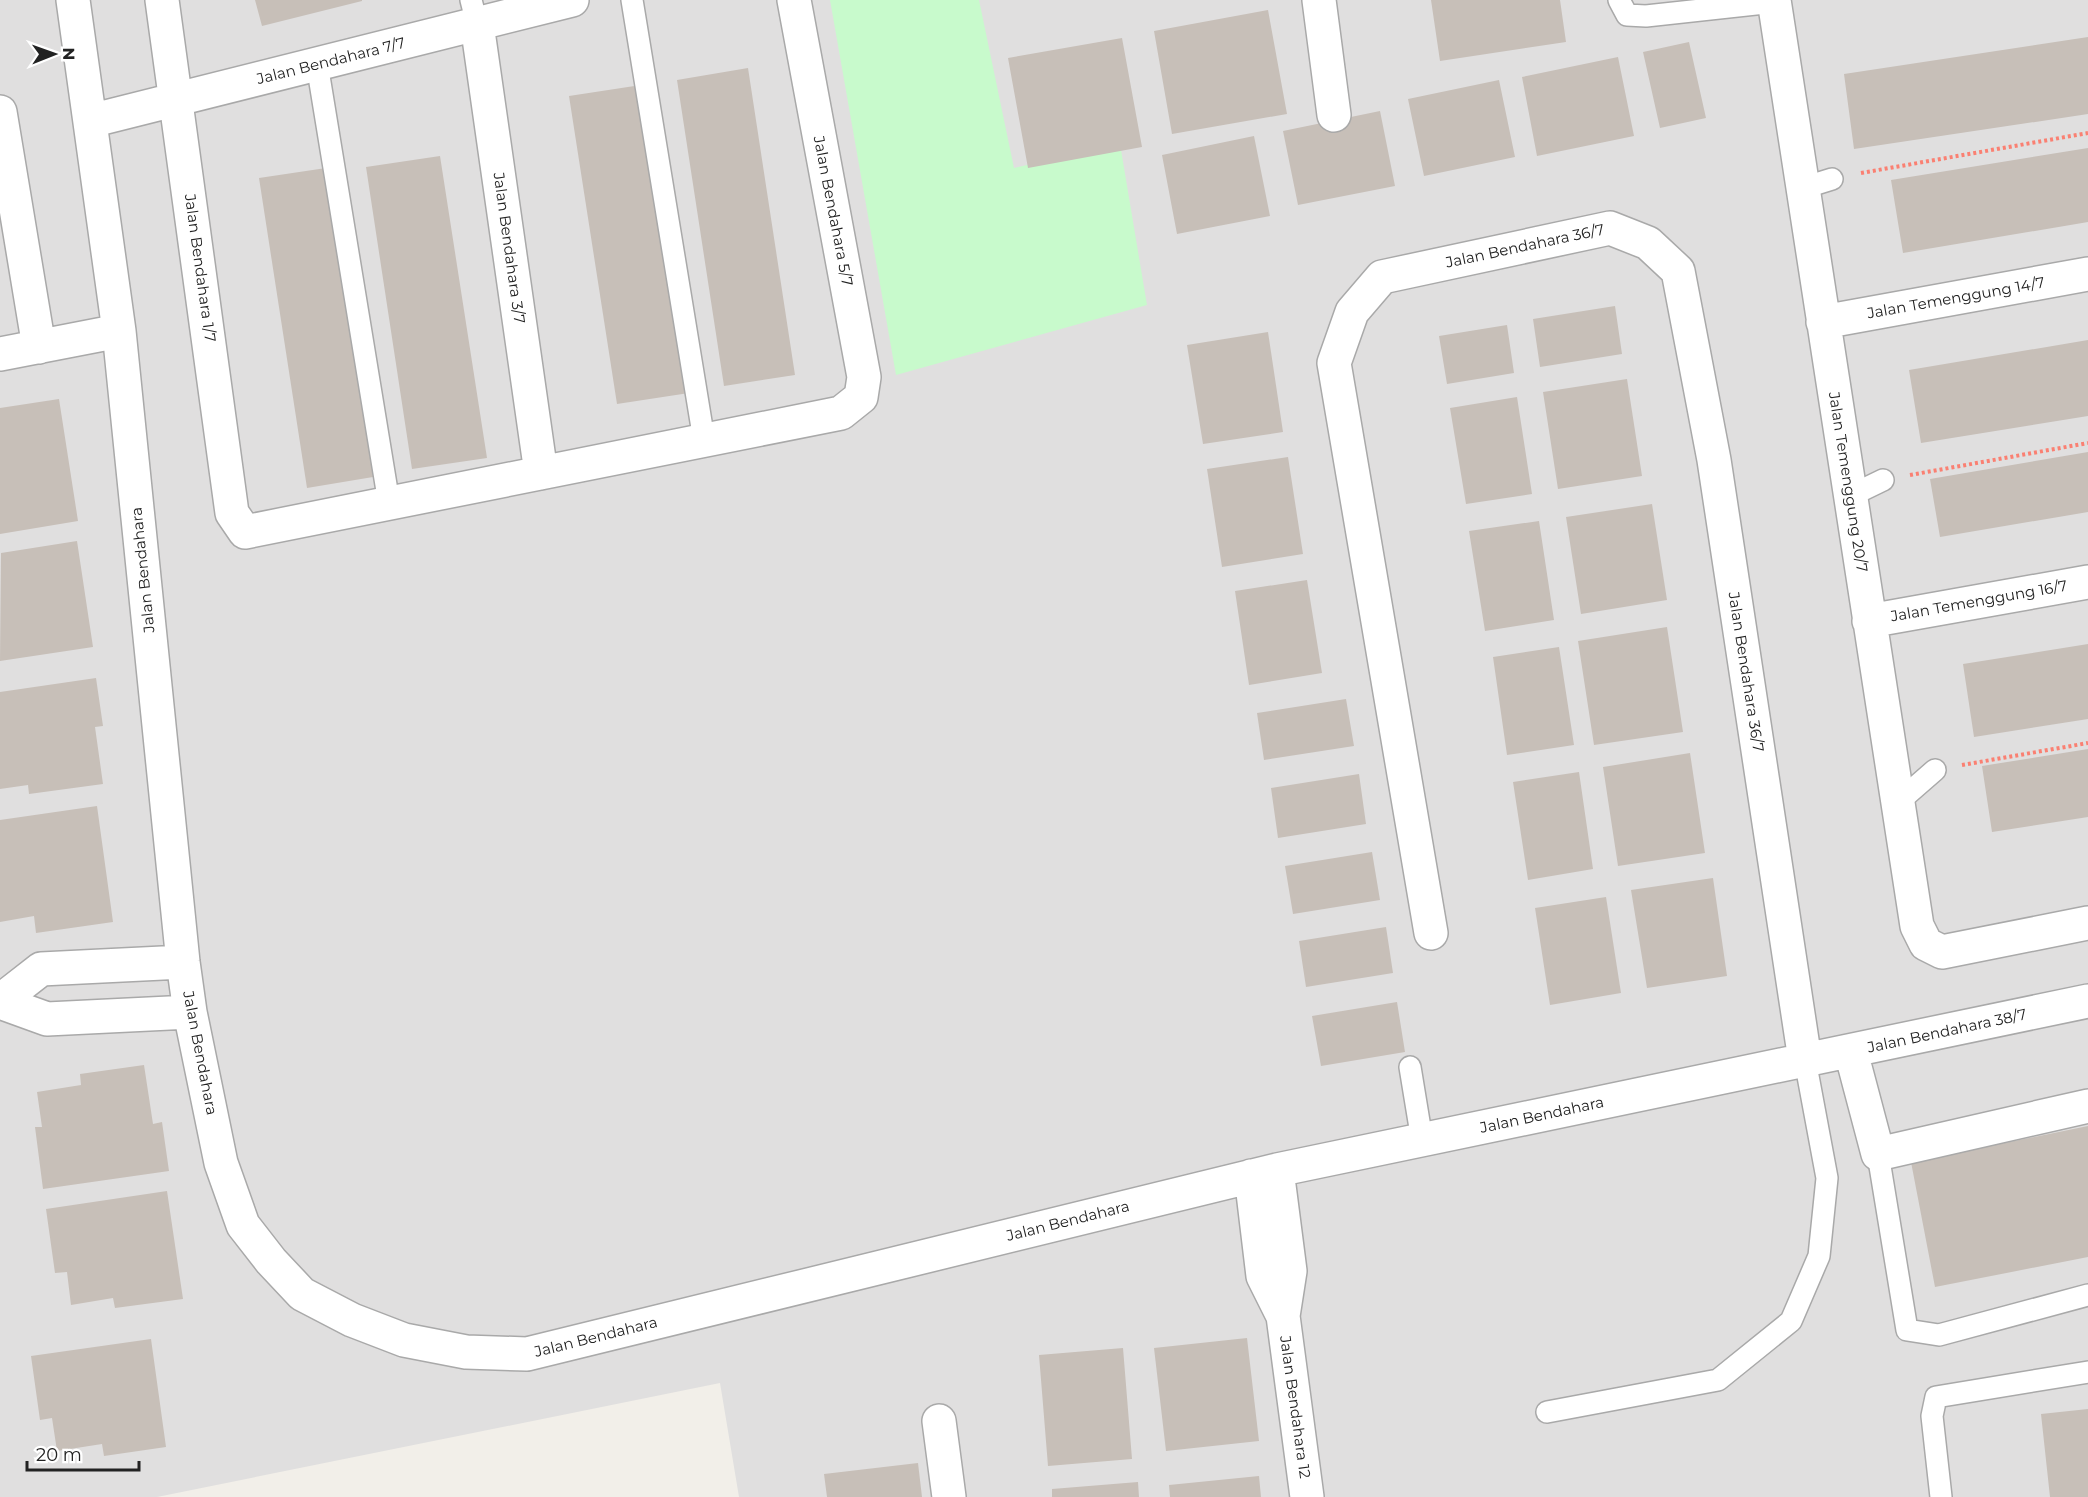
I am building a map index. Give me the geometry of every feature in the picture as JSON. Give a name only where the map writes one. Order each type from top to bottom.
[{"type":"street","name":"Jalan Bendahara","points":[[73,0],[119,331],[190,1012],[220,1163],[243,1225],[302,1294],[352,1320],[404,1340],[465,1352],[527,1354],[1264,1173],[1805,1060]]},
{"type":"street","name":"Jalan Bendahara 1/7","points":[[162,0],[232,513],[245,532],[389,503]]},
{"type":"street","name":"Jalan Bendahara 7/7","points":[[90,121],[317,64],[474,12],[572,0]]},
{"type":"street","name":"Jalan Bendahara 5/7","points":[[704,440],[841,413],[861,397],[864,377],[794,0]]},
{"type":"street","points":[[1319,0],[1334,115]]},
{"type":"street","name":"Jalan Temenggung 20/7","points":[[1778,1],[1818,183],[1823,322],[1896,804],[1917,926],[1926,944],[1942,952],[2088,923]]},
{"type":"street","name":"Jalan Bendahara 3/7","points":[[474,12],[541,473]]},
{"type":"street","points":[[0,112],[39,347]]},
{"type":"street","name":"Jalan Bendahara 36/7","points":[[1431,933],[1334,363],[1352,312],[1382,277],[1610,228],[1648,243],[1678,272],[1714,460],[1805,1060]]},
{"type":"street","name":"Jalan Temenggung 14/7","points":[[1823,322],[2088,274]]},
{"type":"street","points":[[0,354],[119,331]]},
{"type":"street","points":[[389,503],[704,440]]},
{"type":"street","name":"Jalan Temenggung 16/7","points":[[1869,621],[2088,582]]},
{"type":"street","points":[[0,1001],[41,969],[183,962]]},
{"type":"street","points":[[0,1001],[47,1019],[190,1012]]},
{"type":"street","name":"Jalan Bendahara 38/7","points":[[1805,1060],[2088,1001]]},
{"type":"street","points":[[1851,1052],[1878,1154],[2088,1106]]},
{"type":"street","name":"Jalan Bendahara 12","points":[[1264,1173],[1263,1276],[1283,1316],[1307,1497]]},
{"type":"street","points":[[939,1421],[949,1497]]},
{"type":"lane","points":[[632,0],[704,440]]},
{"type":"lane","points":[[1619,0],[1627,15],[1646,16],[1778,1]]},
{"type":"lane","points":[[317,64],[389,503]]},
{"type":"lane","points":[[1850,496],[1883,480]]},
{"type":"lane","points":[[1896,804],[1935,770]]},
{"type":"lane","points":[[1547,1412],[1718,1380],[1791,1321],[1819,1256],[1827,1178],[1805,1060]]},
{"type":"lane","points":[[1410,1067],[1422,1140]]},
{"type":"lane","points":[[1878,1154],[1907,1330],[1939,1335],[2088,1295]]},
{"type":"lane","points":[[1941,1497],[1932,1416],[1936,1397],[2088,1372]]},
{"type":"path","points":[[1818,183],[2088,133]]},
{"type":"path","points":[[1883,480],[2088,443]]},
{"type":"path","points":[[1935,770],[2088,743]]},
{"type":"shaded area","points":[[0,0],[2088,0],[2088,1497],[739,1497],[720,1383],[157,1497],[0,1497]]},
{"type":"green space","points":[[830,0],[979,0],[1014,168],[1120,144],[1147,305],[896,375]]},
{"type":"building","points":[[255,0],[362,0],[362,1],[262,26]]},
{"type":"building","points":[[1431,0],[1560,0],[1566,42],[1440,61]]},
{"type":"building","points":[[1268,10],[1287,114],[1172,134],[1154,31]]},
{"type":"building","points":[[2088,37],[2088,114],[1854,149],[1844,74]]},
{"type":"building","points":[[1122,38],[1142,147],[1028,168],[1008,58]]},
{"type":"building","points":[[1689,42],[1706,118],[1660,128],[1643,52]]},
{"type":"building","points":[[1618,57],[1634,136],[1537,156],[1522,77]]},
{"type":"building","points":[[748,68],[795,375],[724,386],[677,80]]},
{"type":"building","points":[[1499,80],[1515,157],[1424,176],[1408,99]]},
{"type":"building","points":[[641,85],[689,393],[617,404],[569,96]]},
{"type":"building","points":[[1380,111],[1395,186],[1298,205],[1283,131]]},
{"type":"building","points":[[1254,136],[1270,216],[1177,234],[1162,155]]},
{"type":"building","points":[[2088,148],[2088,222],[1903,253],[1891,180]]},
{"type":"building","points":[[440,156],[487,458],[412,469],[366,167]]},
{"type":"building","points":[[326,168],[373,477],[307,488],[259,178]]},
{"type":"building","points":[[1615,306],[1622,354],[1540,367],[1533,319]]},
{"type":"building","points":[[1507,325],[1514,373],[1447,384],[1439,336]]},
{"type":"building","points":[[1268,332],[1283,432],[1203,444],[1187,345]]},
{"type":"building","points":[[2088,340],[2088,416],[1921,443],[1909,370]]},
{"type":"building","points":[[1627,379],[1642,476],[1558,489],[1543,392]]},
{"type":"building","points":[[1517,397],[1532,494],[1466,504],[1450,408]]},
{"type":"building","points":[[59,399],[78,521],[0,534],[0,408]]},
{"type":"building","points":[[2088,452],[2088,512],[1940,537],[1930,479]]},
{"type":"building","points":[[1288,457],[1303,554],[1222,567],[1207,469]]},
{"type":"building","points":[[1652,504],[1667,600],[1581,614],[1566,517]]},
{"type":"building","points":[[1539,521],[1554,620],[1485,631],[1469,531]]},
{"type":"building","points":[[77,541],[93,647],[0,661],[1,553]]},
{"type":"building","points":[[1307,580],[1322,673],[1249,685],[1235,591]]},
{"type":"building","points":[[1667,627],[1683,732],[1594,745],[1578,641]]},
{"type":"building","points":[[2088,644],[2088,719],[1974,737],[1963,664]]},
{"type":"building","points":[[1559,647],[1574,745],[1507,755],[1493,657]]},
{"type":"building","points":[[96,678],[103,726],[95,727],[103,784],[29,794],[28,785],[0,789],[0,692]]},
{"type":"building","points":[[1346,699],[1354,746],[1264,760],[1257,713]]},
{"type":"building","points":[[2088,749],[2088,817],[1992,832],[1982,766]]},
{"type":"building","points":[[1690,753],[1705,853],[1618,866],[1603,767]]},
{"type":"building","points":[[1579,772],[1593,869],[1528,880],[1513,782]]},
{"type":"building","points":[[1359,774],[1366,824],[1278,838],[1271,788]]},
{"type":"building","points":[[97,806],[113,922],[36,933],[34,916],[0,922],[0,820]]},
{"type":"building","points":[[1372,852],[1380,900],[1293,914],[1285,866]]},
{"type":"building","points":[[1713,878],[1727,976],[1647,988],[1631,890]]},
{"type":"building","points":[[1606,897],[1621,993],[1550,1005],[1535,908]]},
{"type":"building","points":[[1386,927],[1393,973],[1306,987],[1299,941]]},
{"type":"building","points":[[1397,1002],[1405,1052],[1321,1066],[1312,1016]]},
{"type":"building","points":[[144,1065],[153,1124],[162,1122],[169,1171],[43,1189],[35,1127],[42,1127],[37,1092],[81,1085],[80,1074]]},
{"type":"building","points":[[2088,1126],[2088,1257],[1935,1287],[1911,1162]]},
{"type":"building","points":[[167,1191],[183,1299],[115,1308],[113,1298],[71,1305],[67,1272],[55,1273],[46,1209]]},
{"type":"building","points":[[1247,1338],[1259,1441],[1166,1451],[1154,1348]]},
{"type":"building","points":[[151,1339],[166,1447],[104,1456],[102,1444],[57,1451],[52,1418],[40,1420],[31,1356]]},
{"type":"building","points":[[1123,1348],[1132,1459],[1048,1466],[1039,1355]]},
{"type":"building","points":[[2088,1409],[2088,1497],[2050,1497],[2041,1414]]},
{"type":"building","points":[[918,1463],[922,1497],[827,1497],[824,1474]]},
{"type":"building","points":[[1259,1476],[1261,1497],[1170,1497],[1169,1485]]},
{"type":"building","points":[[1138,1482],[1139,1497],[1052,1497],[1052,1489]]}]
